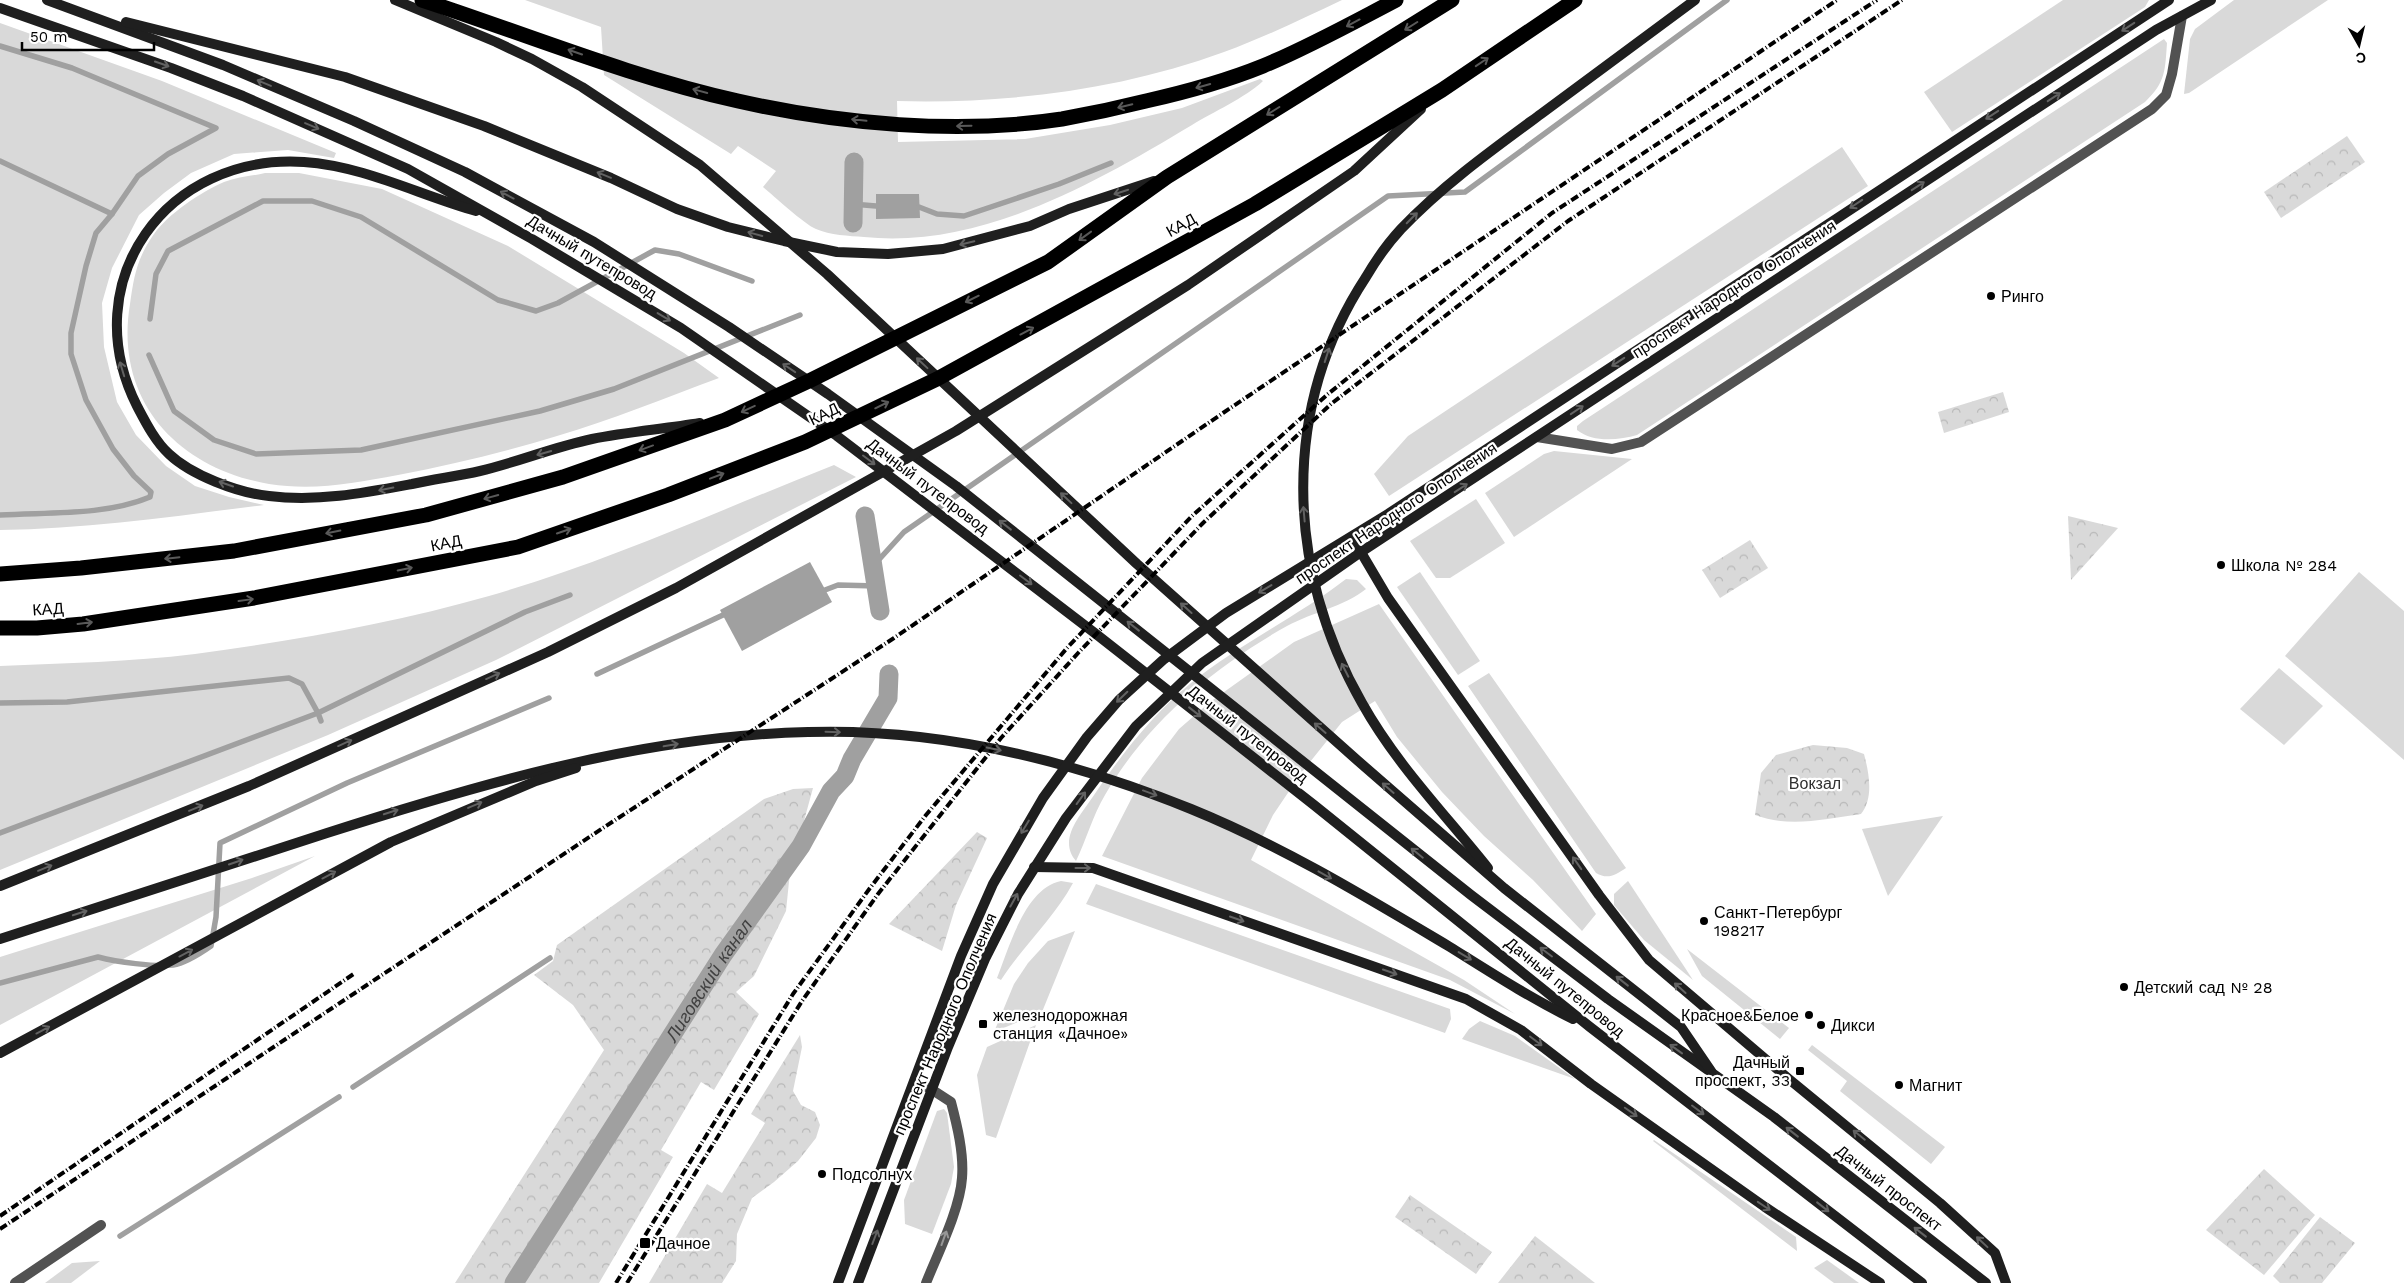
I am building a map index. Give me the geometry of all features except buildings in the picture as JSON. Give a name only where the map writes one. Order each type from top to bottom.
[{"type":"highway","points":[[422,0],[621,67],[737,101],[822,116],[959,127],[1060,119],[1172,95],[1262,66],[1310,45],[1396,0]]},
{"type":"highway","name":"КАД","points":[[0,574],[81,568],[234,551],[426,515],[563,477],[725,420],[809,381],[1048,262],[1167,177],[1452,0]]},
{"type":"highway","name":"КАД","points":[[0,628],[36,628],[83,624],[254,598],[518,547],[668,495],[805,442],[937,379],[1255,204],[1442,90],[1575,0]]},
{"type":"highway","points":[[0,635],[36,628]]},
{"type":"main road","name":"Дачный путепровод","points":[[47,0],[197,55],[354,121],[465,172],[636,268],[729,327],[828,394],[956,486],[1471,895],[1716,1078],[1774,1117]]},
{"type":"main road","points":[[395,0],[532,59],[582,87],[700,165],[827,274],[1254,670],[1504,888],[1681,1027],[1716,1078]]},
{"type":"main road","points":[[1504,888],[1386,743],[1362,704],[1337,655],[1321,612],[1309,564],[1304,509],[1303,463],[1313,398],[1332,341],[1344,313],[1378,257],[1399,231],[1445,187],[1474,164],[1694,0]]},
{"type":"main road","name":"проспект Народного Ополчения","points":[[838,1283],[961,956],[993,884],[1034,813],[1087,737],[1119,700],[1192,637],[1256,594],[1352,537],[2169,0]]},
{"type":"main road","name":"проспект Народного Ополчения","points":[[858,1283],[931,1089],[985,959],[1004,919],[1034,867],[1066,818],[1136,726],[1171,691],[1202,663],[1236,638],[1361,552],[2156,30],[2211,0]]},
{"type":"main road","points":[[64,6],[345,77],[484,126],[611,178],[677,209],[728,227],[837,252],[888,254],[944,249],[1030,226],[1069,209],[1167,177]]},
{"type":"main road","name":"Дачный путепровод","points":[[0,8],[171,68],[243,96],[408,169],[532,239],[681,328],[837,436],[1306,799],[1590,1028],[1922,1283]]},
{"type":"main road","points":[[0,886],[249,786],[548,652],[676,588],[956,431],[1188,285],[1354,171],[1442,90]]},
{"type":"main road","points":[[491,216],[347,169],[304,162],[262,164],[231,171],[203,181],[158,216],[143,236],[124,280],[117,313],[117,348],[122,371],[130,391],[153,434],[168,454],[199,474],[223,484],[266,496],[300,498],[345,497],[480,471],[591,440],[725,420]]},
{"type":"main road","points":[[1352,537],[1388,598],[1599,895],[1649,960],[1790,1080],[1940,1203],[1995,1253],[2006,1283]]},
{"type":"main road","points":[[0,939],[415,804],[543,769],[623,753],[746,734],[813,732],[871,734],[963,742],[1028,756],[1149,792],[1245,834],[1382,906],[1552,1009],[1590,1028]]},
{"type":"main road","points":[[0,1054],[391,842],[536,781],[623,753]]},
{"type":"main road","points":[[1034,867],[1093,868],[1466,999],[1521,1030],[1591,1084],[1765,1207],[1880,1283]]},
{"type":"main road","name":"Дачный проспект","points":[[1774,1117],[1986,1283]]},
{"type":"street","points":[[1537,438],[1612,449],[1641,442],[2144,114],[2166,95],[2172,74],[2182,16]]},
{"type":"street","points":[[914,1082],[931,1089],[951,1102],[958,1134],[962,1178],[957,1200],[926,1283]]},
{"type":"street","points":[[15,1283],[101,1225]]},
{"type":"green space","points":[[525,0],[1342,0],[1224,52],[1144,76],[1063,92],[1021,97],[980,100],[897,101],[898,142],[1025,139],[1110,125],[1182,108],[1260,79],[1263,81],[1238,99],[1116,169],[1036,207],[994,222],[951,233],[908,238],[840,235],[821,231],[811,226],[763,187],[776,171],[738,146],[731,154],[604,75],[601,27]]},
{"type":"green space","points":[[2063,0],[2149,0],[2145,7],[1952,132],[1924,92]]},
{"type":"green space","points":[[2234,0],[2328,0],[2189,93],[2184,94],[2190,39],[2195,29]]},
{"type":"green space","points":[[0,23],[162,81],[336,153],[334,158],[288,150],[234,154],[191,173],[139,215],[112,268],[102,303],[104,347],[117,402],[136,435],[166,466],[195,486],[229,497],[264,505],[99,525],[0,530]]},
{"type":"green space","points":[[2164,39],[2167,43],[2166,61],[2161,82],[2145,102],[1637,435],[1614,439],[1598,439],[1577,430],[1577,426],[1583,421]]},
{"type":"green space","points":[[2347,136],[2365,162],[2281,218],[2264,192]]},
{"type":"green space","points":[[1842,147],[1868,186],[1389,496],[1374,474],[1408,436]]},
{"type":"green space","points":[[265,173],[299,173],[382,189],[508,246],[684,353],[719,378],[618,416],[537,442],[498,453],[366,481],[302,487],[286,486],[236,476],[206,463],[180,445],[159,424],[143,399],[132,370],[128,339],[133,285],[140,259],[148,243],[160,226],[176,211],[224,182]]},
{"type":"green space","points":[[2003,392],[2009,412],[1944,433],[1938,412]]},
{"type":"green space","points":[[1554,451],[1632,459],[1514,537],[1485,493],[1544,454]]},
{"type":"green space","points":[[834,465],[856,477],[496,660],[328,735],[0,870],[0,666],[171,657],[306,637],[417,615],[489,596],[577,568]]},
{"type":"green space","points":[[1476,499],[1505,543],[1450,578],[1436,578],[1410,541]]},
{"type":"green space","points":[[2068,516],[2118,528],[2071,580]]},
{"type":"green space","points":[[1750,540],[1768,568],[1720,598],[1702,570]]},
{"type":"green space","points":[[1420,572],[1480,661],[1458,675],[1397,587]]},
{"type":"green space","points":[[2359,572],[2404,611],[2404,760],[2285,656]]},
{"type":"green space","points":[[1346,579],[1357,580],[1366,589],[1338,605],[1287,626],[1260,642],[1208,678],[1162,720],[1122,768],[1105,795],[1076,861],[1069,845],[1072,829],[1076,821],[1125,752],[1150,722],[1177,695],[1209,669],[1308,606]]},
{"type":"green space","points":[[1379,604],[1596,914],[1582,931],[1533,880],[1484,836],[1442,792],[1397,737],[1375,701],[1342,722],[1302,772],[1273,815],[1251,860],[1464,980],[1515,1014],[1450,980],[1102,856],[1142,778],[1179,729],[1210,702],[1294,642]]},
{"type":"green space","points":[[2279,668],[2323,706],[2284,745],[2240,709]]},
{"type":"green space","points":[[1489,673],[1626,868],[1615,875],[1604,876],[1596,873],[1468,686]]},
{"type":"green space","name":"Вокзал","points":[[1813,745],[1847,748],[1864,754],[1869,777],[1869,793],[1868,801],[1861,814],[1794,822],[1768,819],[1755,815],[1761,773],[1776,755]]},
{"type":"green space","points":[[813,788],[790,872],[786,911],[754,976],[736,992],[759,1014],[714,1090],[701,1082],[661,1150],[673,1157],[599,1283],[455,1283],[604,1050],[573,1005],[534,975],[553,961],[557,945],[764,799],[793,789]]},
{"type":"green space","points":[[1943,816],[1888,896],[1862,829]]},
{"type":"green space","points":[[977,832],[987,838],[956,905],[942,951],[889,924]]},
{"type":"green space","points":[[315,856],[0,1025],[0,957],[252,878]]},
{"type":"green space","points":[[1061,881],[1073,883],[1057,908],[1001,980],[997,978],[1013,936],[1028,907],[1048,886]]},
{"type":"green space","points":[[1628,881],[1693,980],[1644,940],[1614,905],[1614,894]]},
{"type":"green space","points":[[1096,884],[1450,1009],[1451,1019],[1445,1033],[1086,904]]},
{"type":"green space","points":[[1075,931],[1042,1012],[994,1032],[1014,984],[1028,963],[1048,941]]},
{"type":"green space","points":[[1687,949],[1789,1028],[1780,1039],[1702,976]]},
{"type":"green space","points":[[1480,1021],[1515,1036],[1575,1079],[1462,1039],[1469,1029]]},
{"type":"green space","points":[[1036,1025],[996,1138],[986,1135],[977,1075],[987,1047]]},
{"type":"green space","points":[[800,1035],[802,1047],[793,1091],[801,1105],[815,1112],[820,1125],[816,1138],[798,1161],[752,1198],[737,1234],[736,1261],[722,1283],[649,1283],[707,1184],[722,1193],[765,1123],[751,1114]]},
{"type":"green space","points":[[1812,1045],[1945,1147],[1931,1164],[1840,1091],[1847,1081],[1808,1050]]},
{"type":"green space","points":[[944,1109],[947,1113],[954,1167],[951,1184],[932,1234],[905,1224],[904,1200],[937,1111]]},
{"type":"green space","points":[[1653,1141],[1796,1237],[1797,1251]]},
{"type":"green space","points":[[2264,1169],[2315,1215],[2264,1275],[2206,1230]]},
{"type":"green space","points":[[1410,1195],[1492,1252],[1476,1274],[1395,1217]]},
{"type":"green space","points":[[2320,1217],[2355,1243],[2322,1283],[2280,1283],[2273,1276]]},
{"type":"green space","points":[[1535,1236],[1595,1283],[1498,1283]]},
{"type":"green space","points":[[1827,1260],[1859,1283],[1834,1283],[1814,1268]]},
{"type":"green space","points":[[100,1261],[71,1283],[45,1283],[72,1263]]},
{"type":"shaded area","points":[[876,194],[919,194],[920,218],[876,219]]},
{"type":"shaded area","points":[[810,562],[832,602],[742,651],[720,610]]},
{"type":"waterway","points":[[874,565],[904,532],[1388,196],[1465,192],[1727,0]]},
{"type":"waterway","points":[[0,46],[72,68],[216,128],[168,154],[138,176],[112,214],[0,161]]},
{"type":"waterway","name":"Лиговский канал","points":[[853,223],[854,162]]},
{"type":"waterway","points":[[919,207],[937,214],[964,216],[1059,184],[1111,163]]},
{"type":"waterway","points":[[150,319],[156,274],[168,251],[263,201],[312,201],[361,217],[498,300],[536,311],[558,303],[655,250],[679,254],[752,281]]},
{"type":"waterway","points":[[852,204],[876,206]]},
{"type":"waterway","points":[[0,515],[95,510],[132,503],[150,497],[151,492],[134,476],[113,449],[86,400],[71,354],[71,333],[86,266],[96,233],[112,214]]},
{"type":"waterway","points":[[149,355],[174,411],[214,440],[256,454],[361,450],[540,411],[614,389],[800,315]]},
{"type":"waterway","name":"Лиговский канал","points":[[865,516],[880,611]]},
{"type":"waterway","points":[[825,590],[838,585],[877,586]]},
{"type":"waterway","points":[[321,721],[318,713],[525,612],[570,595]]},
{"type":"waterway","points":[[597,674],[723,615]]},
{"type":"waterway","name":"Лиговский канал","points":[[514,1283],[723,955],[801,846],[831,791],[845,776],[852,759],[888,698],[889,674]]},
{"type":"waterway","points":[[0,703],[67,702],[289,678],[302,684],[318,713],[0,833]]},
{"type":"waterway","points":[[0,983],[98,957],[136,964],[156,965],[178,964],[193,957],[211,946],[216,917],[220,843],[347,783],[549,698]]},
{"type":"waterway","points":[[353,1087],[550,958]]},
{"type":"waterway","points":[[120,1236],[339,1097]]},
{"type":"railway","points":[[0,1229],[603,828],[894,638],[1223,413],[1837,0]]},
{"type":"railway","points":[[616,1283],[793,994],[870,888],[926,815],[1067,648],[1192,516],[1328,394],[1552,213],[1877,0]]},
{"type":"railway","points":[[627,1283],[802,1001],[878,894],[1001,738],[1079,652],[1203,523],[1331,404],[1568,221],[1902,0]]},
{"type":"railway","points":[[0,1216],[355,973]]},
{"type":"place","name":"Ринго","points":[[1991,296]]},
{"type":"place","name":"Школа № 284","points":[[2221,565]]},
{"type":"place","name":"Санкт-Петербург 198217","points":[[1704,921]]},
{"type":"place","name":"Детский сад № 28","points":[[2124,987]]},
{"type":"place","name":"Красное&Белое","points":[[1809,1015]]},
{"type":"place","name":"железнодорожная станция «Дачное»","points":[[983,1024]]},
{"type":"place","name":"Дикси","points":[[1821,1025]]},
{"type":"place","name":"Дачный проспект, 33","points":[[1800,1071]]},
{"type":"place","name":"Магнит","points":[[1899,1085]]},
{"type":"place","name":"Подсолнух","points":[[822,1174]]},
{"type":"place","name":"Дачное","points":[[645,1243]]}]
